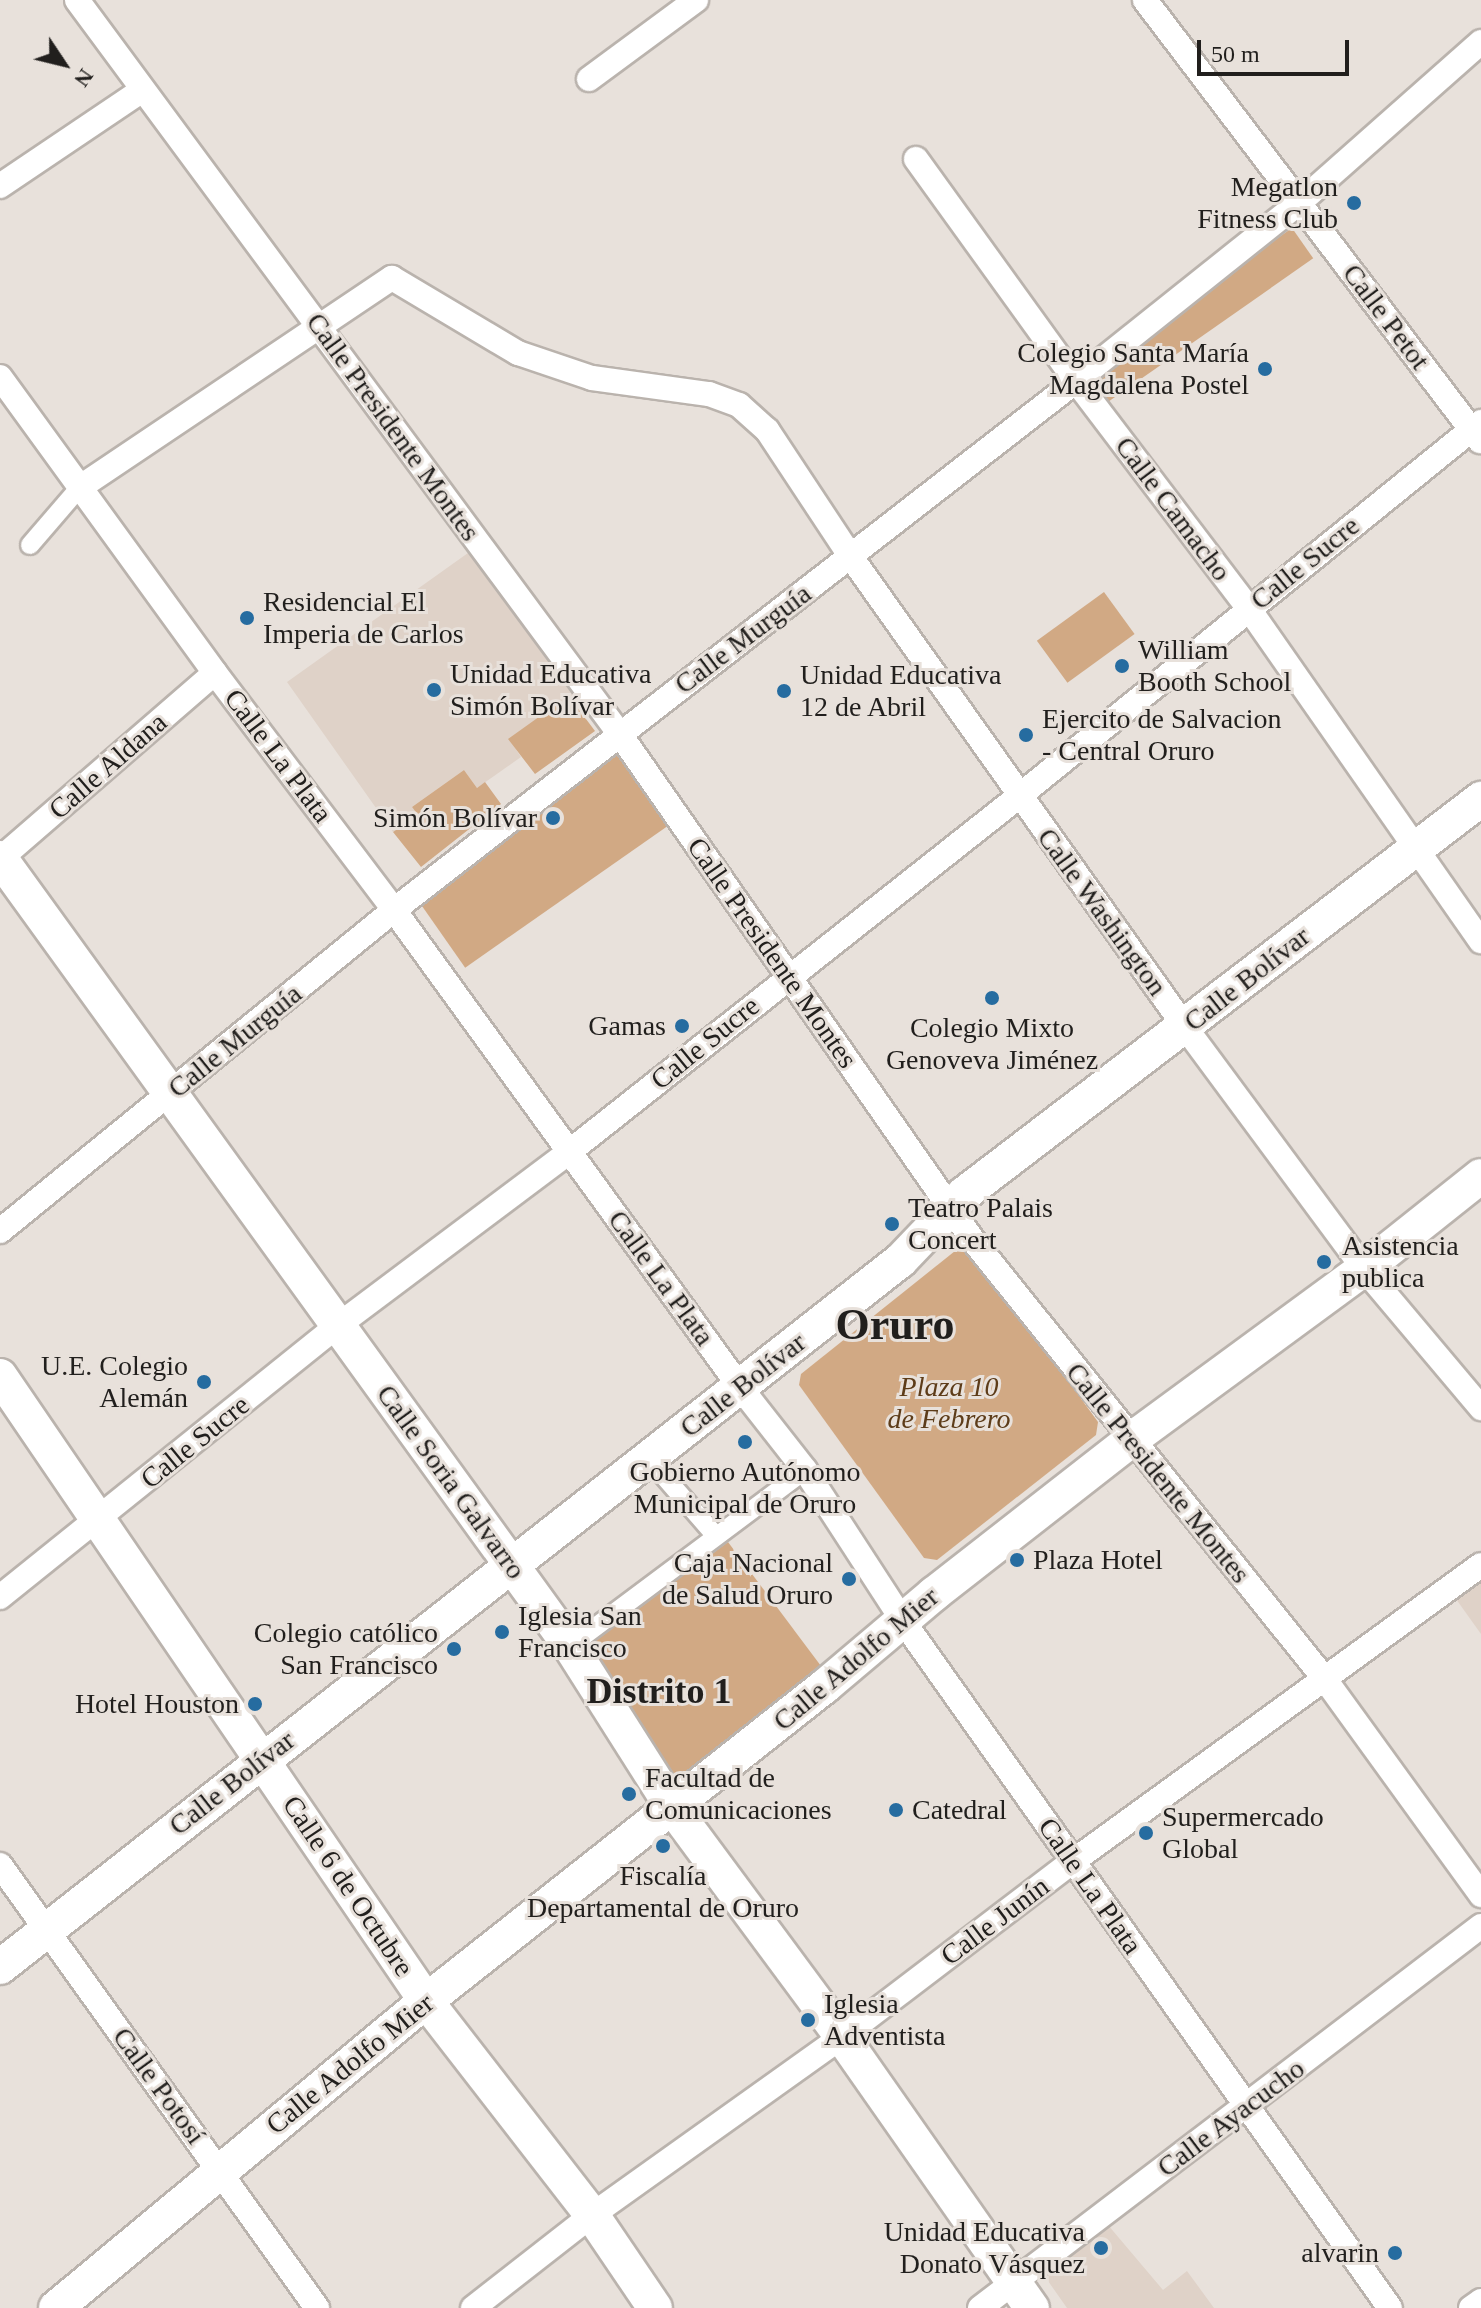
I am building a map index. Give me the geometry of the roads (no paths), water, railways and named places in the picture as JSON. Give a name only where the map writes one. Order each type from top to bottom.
[{"type":"main road","name":"Calle Bolívar","points":[[0,1967],[901,1260],[949,1206],[1481,799]]},
{"type":"main road","name":"Calle Soria Galvarro","points":[[0,858],[336,1327],[570,1646],[672,1807],[842,2037],[1023,2295]]},
{"type":"main road","name":"Calle Adolfo Mier","points":[[56,2308],[426,2001],[903,1621],[1131,1440],[1364,1269],[1481,1176]]},
{"type":"main road","name":"Calle 6 de Octubre","points":[[0,1376],[426,2001],[592,2215],[655,2308]]},
{"type":"street","name":"Calle Presidente Montes","points":[[77,0],[141,91],[619,733],[949,1206],[1131,1440],[1324,1678],[1481,1895]]},
{"type":"street","points":[[589,79],[696,0]]},
{"type":"street","name":"Calle Petot","points":[[1145,0],[1478,431]]},
{"type":"street","name":"Calle Murguía","points":[[0,1231],[394,910],[619,733],[851,557],[1299,203],[1481,42]]},
{"type":"street","points":[[0,186],[141,91]]},
{"type":"street","name":"Calle Camacho","points":[[916,159],[1076,381],[1249,609],[1481,941]]},
{"type":"street","name":"Calle Washington","points":[[318,325],[392,278],[518,353],[592,378],[709,394],[739,405],[767,430],[1018,797],[1185,1027],[1364,1269],[1481,1408]]},
{"type":"street","points":[[30,545],[79,488],[318,325]]},
{"type":"street","name":"Calle La Plata","points":[[0,377],[215,673],[394,910],[740,1387],[805,1470],[903,1621],[1390,2308]]},
{"type":"street","name":"Calle Sucre","points":[[0,1597],[336,1327],[569,1152],[1018,797],[1249,609],[1478,431]]},
{"type":"street","name":"Calle Aldana","points":[[0,858],[215,673]]},
{"type":"street","points":[[649,1459],[716,1536]]},
{"type":"street","points":[[570,1646],[805,1470]]},
{"type":"street","name":"Calle Junín","points":[[473,2308],[592,2215],[842,2037],[1072,1862],[1481,1565]]},
{"type":"street","name":"Calle Potosí","points":[[0,1865],[317,2308]]},
{"type":"street","name":"Calle Ayacucho","points":[[980,2308],[1023,2295],[1246,2107],[1481,1926]]},
{"type":"street","points":[[1471,2308],[1481,2301]]},
{"type":"place","name":"Megatlon Fitness Club","points":[[1354,203]]},
{"type":"place","name":"Colegio Santa María Magdalena Postel","points":[[1265,369]]},
{"type":"place","name":"Residencial El Imperia de Carlos","points":[[247,618]]},
{"type":"place","name":"William Booth School","points":[[1122,666]]},
{"type":"place","name":"Unidad Educativa Simón Bolívar","points":[[434,690]]},
{"type":"place","name":"Unidad Educativa 12 de Abril","points":[[784,691]]},
{"type":"place","name":"Ejercito de Salvacion - Central Oruro","points":[[1026,735]]},
{"type":"place","name":"Simón Bolívar","points":[[553,818]]},
{"type":"place","name":"Colegio Mixto Genoveva Jiménez","points":[[992,998]]},
{"type":"place","name":"Gamas","points":[[682,1026]]},
{"type":"place","name":"Teatro Palais Concert","points":[[892,1224]]},
{"type":"place","name":"Asistencia publica","points":[[1324,1262]]},
{"type":"place","name":"U.E. Colegio Alemán","points":[[204,1382]]},
{"type":"place","name":"Gobierno Autónomo Municipal de Oruro","points":[[745,1442]]},
{"type":"place","name":"Plaza Hotel","points":[[1017,1560]]},
{"type":"place","name":"Caja Nacional de Salud Oruro","points":[[849,1579]]},
{"type":"place","name":"Iglesia San Francisco","points":[[502,1632]]},
{"type":"place","name":"Colegio católico San Francisco","points":[[454,1649]]},
{"type":"place","name":"Hotel Houston","points":[[255,1704]]},
{"type":"place","name":"Facultad de Comunicaciones","points":[[629,1794]]},
{"type":"place","name":"Catedral","points":[[896,1810]]},
{"type":"place","name":"Supermercado Global","points":[[1146,1833]]},
{"type":"place","name":"Fiscalía Departamental de Oruro","points":[[663,1846]]},
{"type":"place","name":"Iglesia Adventista","points":[[808,2020]]},
{"type":"place","name":"Unidad Educativa Donato Vásquez","points":[[1101,2248]]},
{"type":"place","name":"alvarin","points":[[1395,2253]]},
{"type":"district","name":"Oruro","points":[[895,1325]]},
{"type":"district","name":"Distrito 1","points":[[659,1692]]},
{"type":"park label","name":"Plaza 10 de Febrero","points":[[949,1403]]}]
